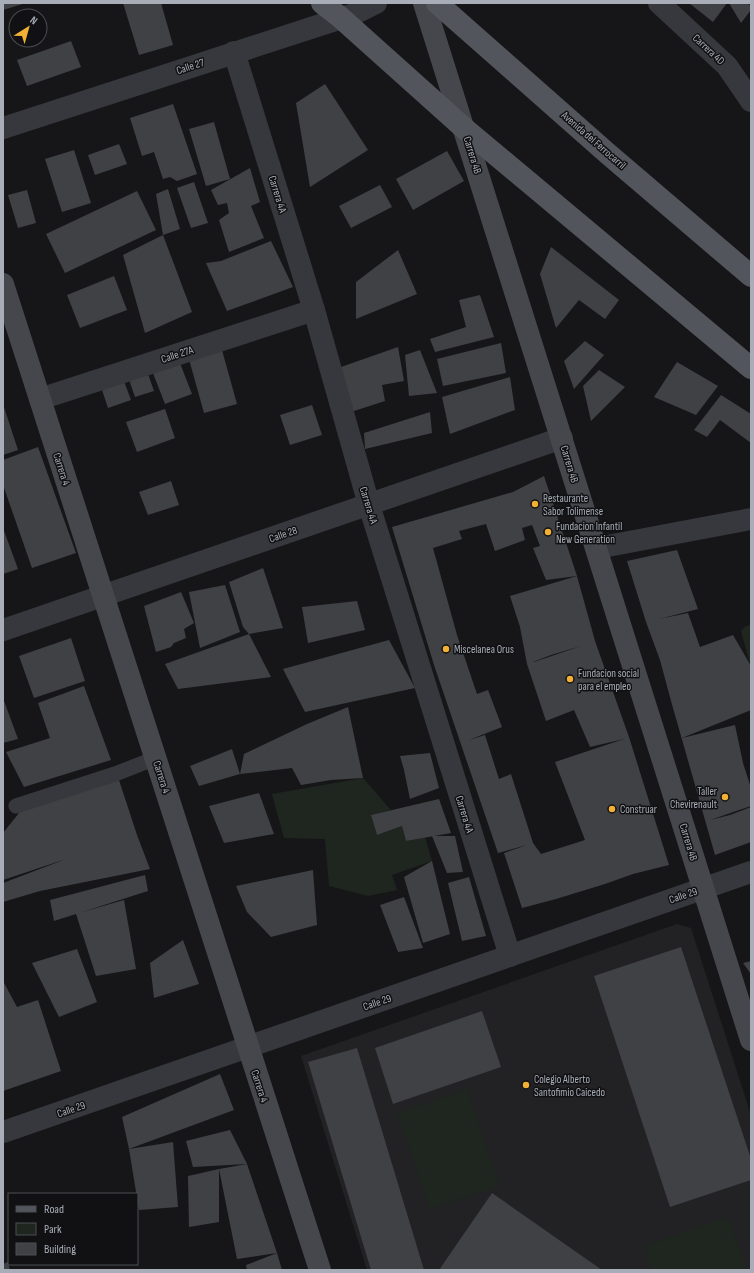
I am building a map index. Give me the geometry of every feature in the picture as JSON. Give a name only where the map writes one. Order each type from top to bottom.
[{"type":"main road","points":[[322,3],[340,17],[465,129],[751,368]]},
{"type":"main road","name":"Carrera 4B","points":[[424,3],[465,129],[751,1040]]},
{"type":"main road","name":"Avenida del Ferrocarril","points":[[437,3],[751,276]]},
{"type":"main road","name":"Carrera 4","points":[[3,284],[320,1270]]},
{"type":"street","name":"Calle 27","points":[[3,128],[340,17],[354,14],[376,3]]},
{"type":"street","name":"Carrera 4D","points":[[659,3],[727,66],[751,101]]},
{"type":"street","name":"Carrera 4A","points":[[234,52],[314,310],[369,505],[510,956]]},
{"type":"street","name":"Calle 27A","points":[[40,399],[314,310]]},
{"type":"street","name":"Calle 28","points":[[3,630],[562,438]]},
{"type":"street","points":[[596,548],[751,519]]},
{"type":"street","name":"Calle 29","points":[[3,1132],[751,872]]},
{"type":"lane","points":[[16,806],[115,774],[156,758]]},
{"type":"shaded area","name":"Colegio Alberto Santofimio Caicedo","points":[[677,924],[691,928],[751,1115],[751,1270],[367,1270],[301,1056]]},
{"type":"green space","points":[[751,625],[751,663],[749,661],[741,631],[746,626]]},
{"type":"green space","points":[[363,778],[391,810],[371,815],[377,835],[402,826],[406,841],[425,837],[432,861],[392,875],[397,890],[368,896],[329,886],[325,839],[284,838],[272,794]]},
{"type":"green space","points":[[467,1089],[500,1186],[430,1209],[397,1113]]},
{"type":"green space","points":[[728,1217],[747,1270],[652,1270],[644,1246]]},
{"type":"building","points":[[3,3],[26,3],[8,8],[3,10]]},
{"type":"building","points":[[123,3],[161,3],[173,45],[139,55]]},
{"type":"building","points":[[689,3],[727,3],[713,22]]},
{"type":"building","points":[[729,3],[747,3],[751,6],[751,10],[741,23]]},
{"type":"building","points":[[71,41],[81,67],[27,86],[17,60]]},
{"type":"building","points":[[325,84],[368,150],[310,187],[296,103]]},
{"type":"building","points":[[173,104],[197,174],[177,181],[170,177],[163,179],[154,152],[142,156],[130,118]]},
{"type":"building","points":[[214,122],[230,179],[206,186],[189,129]]},
{"type":"building","points":[[119,144],[127,164],[95,175],[88,155]]},
{"type":"building","points":[[74,150],[91,203],[62,212],[45,159]]},
{"type":"building","points":[[447,151],[464,181],[413,210],[396,179]]},
{"type":"building","points":[[250,168],[260,202],[251,206],[264,238],[229,252],[219,220],[229,213],[227,203],[218,205],[211,190]]},
{"type":"building","points":[[194,182],[208,223],[191,228],[177,188]]},
{"type":"building","points":[[380,185],[392,207],[351,228],[339,206]]},
{"type":"building","points":[[168,189],[180,229],[163,235],[156,194]]},
{"type":"building","points":[[27,190],[36,223],[18,228],[8,195]]},
{"type":"building","points":[[137,191],[156,230],[65,273],[46,234]]},
{"type":"building","points":[[163,235],[192,312],[145,333],[123,255]]},
{"type":"building","points":[[271,241],[293,287],[227,311],[206,263],[221,261]]},
{"type":"building","points":[[551,247],[619,300],[605,319],[579,300],[556,328],[540,274]]},
{"type":"building","points":[[398,250],[417,294],[356,319],[356,282]]},
{"type":"building","points":[[114,276],[127,310],[80,328],[67,295]]},
{"type":"building","points":[[480,295],[494,337],[435,352],[430,339],[466,327],[459,300]]},
{"type":"building","points":[[585,341],[604,355],[574,389],[564,361]]},
{"type":"building","points":[[220,343],[237,404],[204,413],[187,352]]},
{"type":"building","points":[[501,343],[506,373],[443,386],[437,359]]},
{"type":"building","points":[[398,347],[404,381],[382,385],[385,401],[351,412],[341,367]]},
{"type":"building","points":[[420,350],[437,393],[409,396],[405,355]]},
{"type":"building","points":[[178,358],[192,394],[165,404],[151,368]]},
{"type":"building","points":[[677,362],[718,386],[696,415],[654,397]]},
{"type":"building","points":[[146,368],[154,391],[135,397],[127,374]]},
{"type":"building","points":[[599,370],[625,387],[591,421],[583,386]]},
{"type":"building","points":[[122,376],[131,400],[108,408],[100,384]]},
{"type":"building","points":[[510,377],[515,410],[450,434],[442,397]]},
{"type":"building","points":[[721,395],[751,414],[751,443],[720,420],[707,437],[694,430]]},
{"type":"building","points":[[3,404],[18,450],[3,455]]},
{"type":"building","points":[[312,405],[322,435],[290,445],[280,415]]},
{"type":"building","points":[[165,409],[175,438],[137,452],[126,422]]},
{"type":"building","points":[[430,412],[432,433],[365,449],[364,433]]},
{"type":"building","points":[[38,447],[76,553],[32,568],[3,485],[3,460]]},
{"type":"building","points":[[544,476],[577,576],[595,641],[629,737],[669,865],[633,874],[605,884],[522,908],[504,853],[527,845],[498,853],[434,665],[392,527],[513,492]],"holes":[[[486,524],[495,551],[525,540],[522,528],[532,525],[540,546],[533,548],[546,580],[577,576],[510,596],[520,627],[527,664],[546,721],[574,710],[590,747],[624,739],[555,762],[585,840],[541,854],[533,843],[511,774],[499,779],[485,735],[469,740],[502,727],[488,690],[477,694],[457,635],[433,548],[462,539],[459,531]],[[581,646],[534,662],[533,662],[551,655]]]},
{"type":"building","points":[[171,481],[179,505],[148,515],[139,492]]},
{"type":"building","points":[[3,528],[18,569],[3,574]]},
{"type":"building","points":[[677,550],[698,609],[659,619],[688,613],[700,647],[733,635],[751,666],[751,710],[682,738],[735,725],[743,763],[751,788],[751,806],[710,820],[730,815],[751,807],[751,842],[715,855],[671,701],[660,660],[646,622],[627,561]]},
{"type":"building","points":[[263,568],[283,628],[249,634],[243,627],[229,582]]},
{"type":"building","points":[[225,585],[240,632],[200,648],[189,592]]},
{"type":"building","points":[[181,592],[194,623],[184,629],[186,638],[174,643],[171,647],[156,652],[144,606]]},
{"type":"building","points":[[357,601],[365,630],[308,643],[302,607]]},
{"type":"building","points":[[249,634],[271,677],[178,689],[165,664]]},
{"type":"building","points":[[71,638],[85,681],[34,698],[19,656]]},
{"type":"building","points":[[389,640],[415,688],[305,712],[283,669]]},
{"type":"building","points":[[84,686],[111,760],[24,787],[6,752],[50,738],[38,703]]},
{"type":"building","points":[[3,698],[18,739],[3,743]]},
{"type":"building","points":[[348,707],[363,778],[331,780],[301,785],[292,768],[240,774],[244,754],[307,724]]},
{"type":"building","points":[[232,749],[240,774],[199,786],[190,766]]},
{"type":"building","points":[[430,753],[439,788],[410,799],[400,756]]},
{"type":"building","points":[[118,777],[150,869],[40,891],[3,902],[3,883],[66,859],[3,880],[3,833],[27,803]]},
{"type":"building","points":[[259,793],[274,834],[224,843],[209,806]]},
{"type":"building","points":[[439,799],[451,833],[406,841],[402,826],[377,835],[371,815]]},
{"type":"building","points":[[432,836],[455,836],[463,872],[447,873]]},
{"type":"building","points":[[432,861],[450,934],[423,943],[404,877]]},
{"type":"building","points":[[313,870],[317,925],[271,937],[247,912],[236,886]]},
{"type":"building","points":[[145,875],[148,891],[79,913],[124,900],[136,969],[96,976],[76,914],[54,921],[50,900]]},
{"type":"building","points":[[469,877],[486,936],[462,941],[448,883]]},
{"type":"building","points":[[404,897],[423,948],[398,952],[380,905]]},
{"type":"building","points":[[183,940],[199,984],[154,998],[150,963]]},
{"type":"building","points":[[681,947],[751,1159],[751,1180],[670,1207],[594,976]]},
{"type":"building","points":[[77,949],[97,1002],[59,1017],[32,963]]},
{"type":"building","points":[[751,961],[751,974],[743,963]]},
{"type":"building","points":[[3,981],[17,1007],[38,1000],[61,1071],[3,1091]]},
{"type":"building","points":[[482,1011],[501,1067],[393,1104],[375,1048]]},
{"type":"building","points":[[357,1048],[424,1270],[371,1270],[308,1062]]},
{"type":"building","points":[[220,1074],[234,1110],[129,1149],[122,1117]]},
{"type":"building","points":[[230,1130],[247,1164],[193,1167],[186,1141]]},
{"type":"building","points":[[173,1142],[178,1207],[139,1210],[138,1193],[136,1193],[129,1149]]},
{"type":"building","points":[[247,1164],[277,1253],[237,1259],[219,1169]]},
{"type":"building","points":[[219,1169],[219,1222],[189,1227],[188,1176]]},
{"type":"building","points":[[492,1193],[602,1270],[439,1270]]},
{"type":"building","points":[[277,1253],[282,1270],[247,1270],[246,1265]]},
{"type":"building","points":[[8,1262],[10,1270],[3,1270],[3,1264]]},
{"type":"place","name":"Restaurante Sabor Tolimense","points":[[535,504]]},
{"type":"place","name":"Fundacion Infantil New Generation","points":[[548,532]]},
{"type":"place","name":"Miscelanea Orus","points":[[446,649]]},
{"type":"place","name":"Fundacion social para el empleo","points":[[570,679]]},
{"type":"place","name":"Taller Chevirenault","points":[[725,797]]},
{"type":"place","name":"Construar","points":[[612,809]]},
{"type":"place","name":"Colegio Alberto Santofimio Caicedo","points":[[526,1085]]}]
